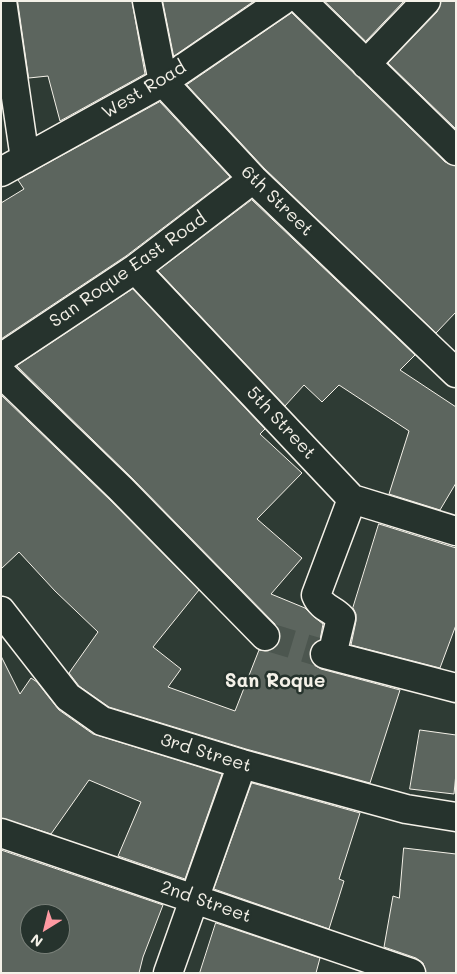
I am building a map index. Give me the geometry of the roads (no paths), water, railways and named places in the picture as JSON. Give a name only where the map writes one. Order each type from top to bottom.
[{"type":"street","points":[[2,1],[25,159]]},
{"type":"street","points":[[146,1],[162,82]]},
{"type":"street","name":"West Road","points":[[1,172],[162,82],[282,1]]},
{"type":"street","points":[[302,1],[456,150]]},
{"type":"street","points":[[366,64],[426,1]]},
{"type":"street","name":"6th Street","points":[[162,82],[253,179],[456,373]]},
{"type":"street","name":"San Roque East Road","points":[[1,358],[135,269],[253,179]]},
{"type":"street","name":"5th Street","points":[[135,269],[352,498],[456,531]]},
{"type":"street","points":[[1,373],[121,489],[265,636]]},
{"type":"street","points":[[352,498],[316,595],[321,605],[341,618],[328,655],[456,688]]},
{"type":"street","name":"3rd Street","points":[[1,611],[68,697],[102,721],[242,764],[406,809],[456,818]]},
{"type":"street","points":[[168,973],[242,764]]},
{"type":"street","name":"2nd Street","points":[[1,833],[196,898],[411,973]]},
{"type":"tunnel","points":[[265,636],[325,654]]},
{"type":"district","name":"San Roque","points":[[275,681]]}]
